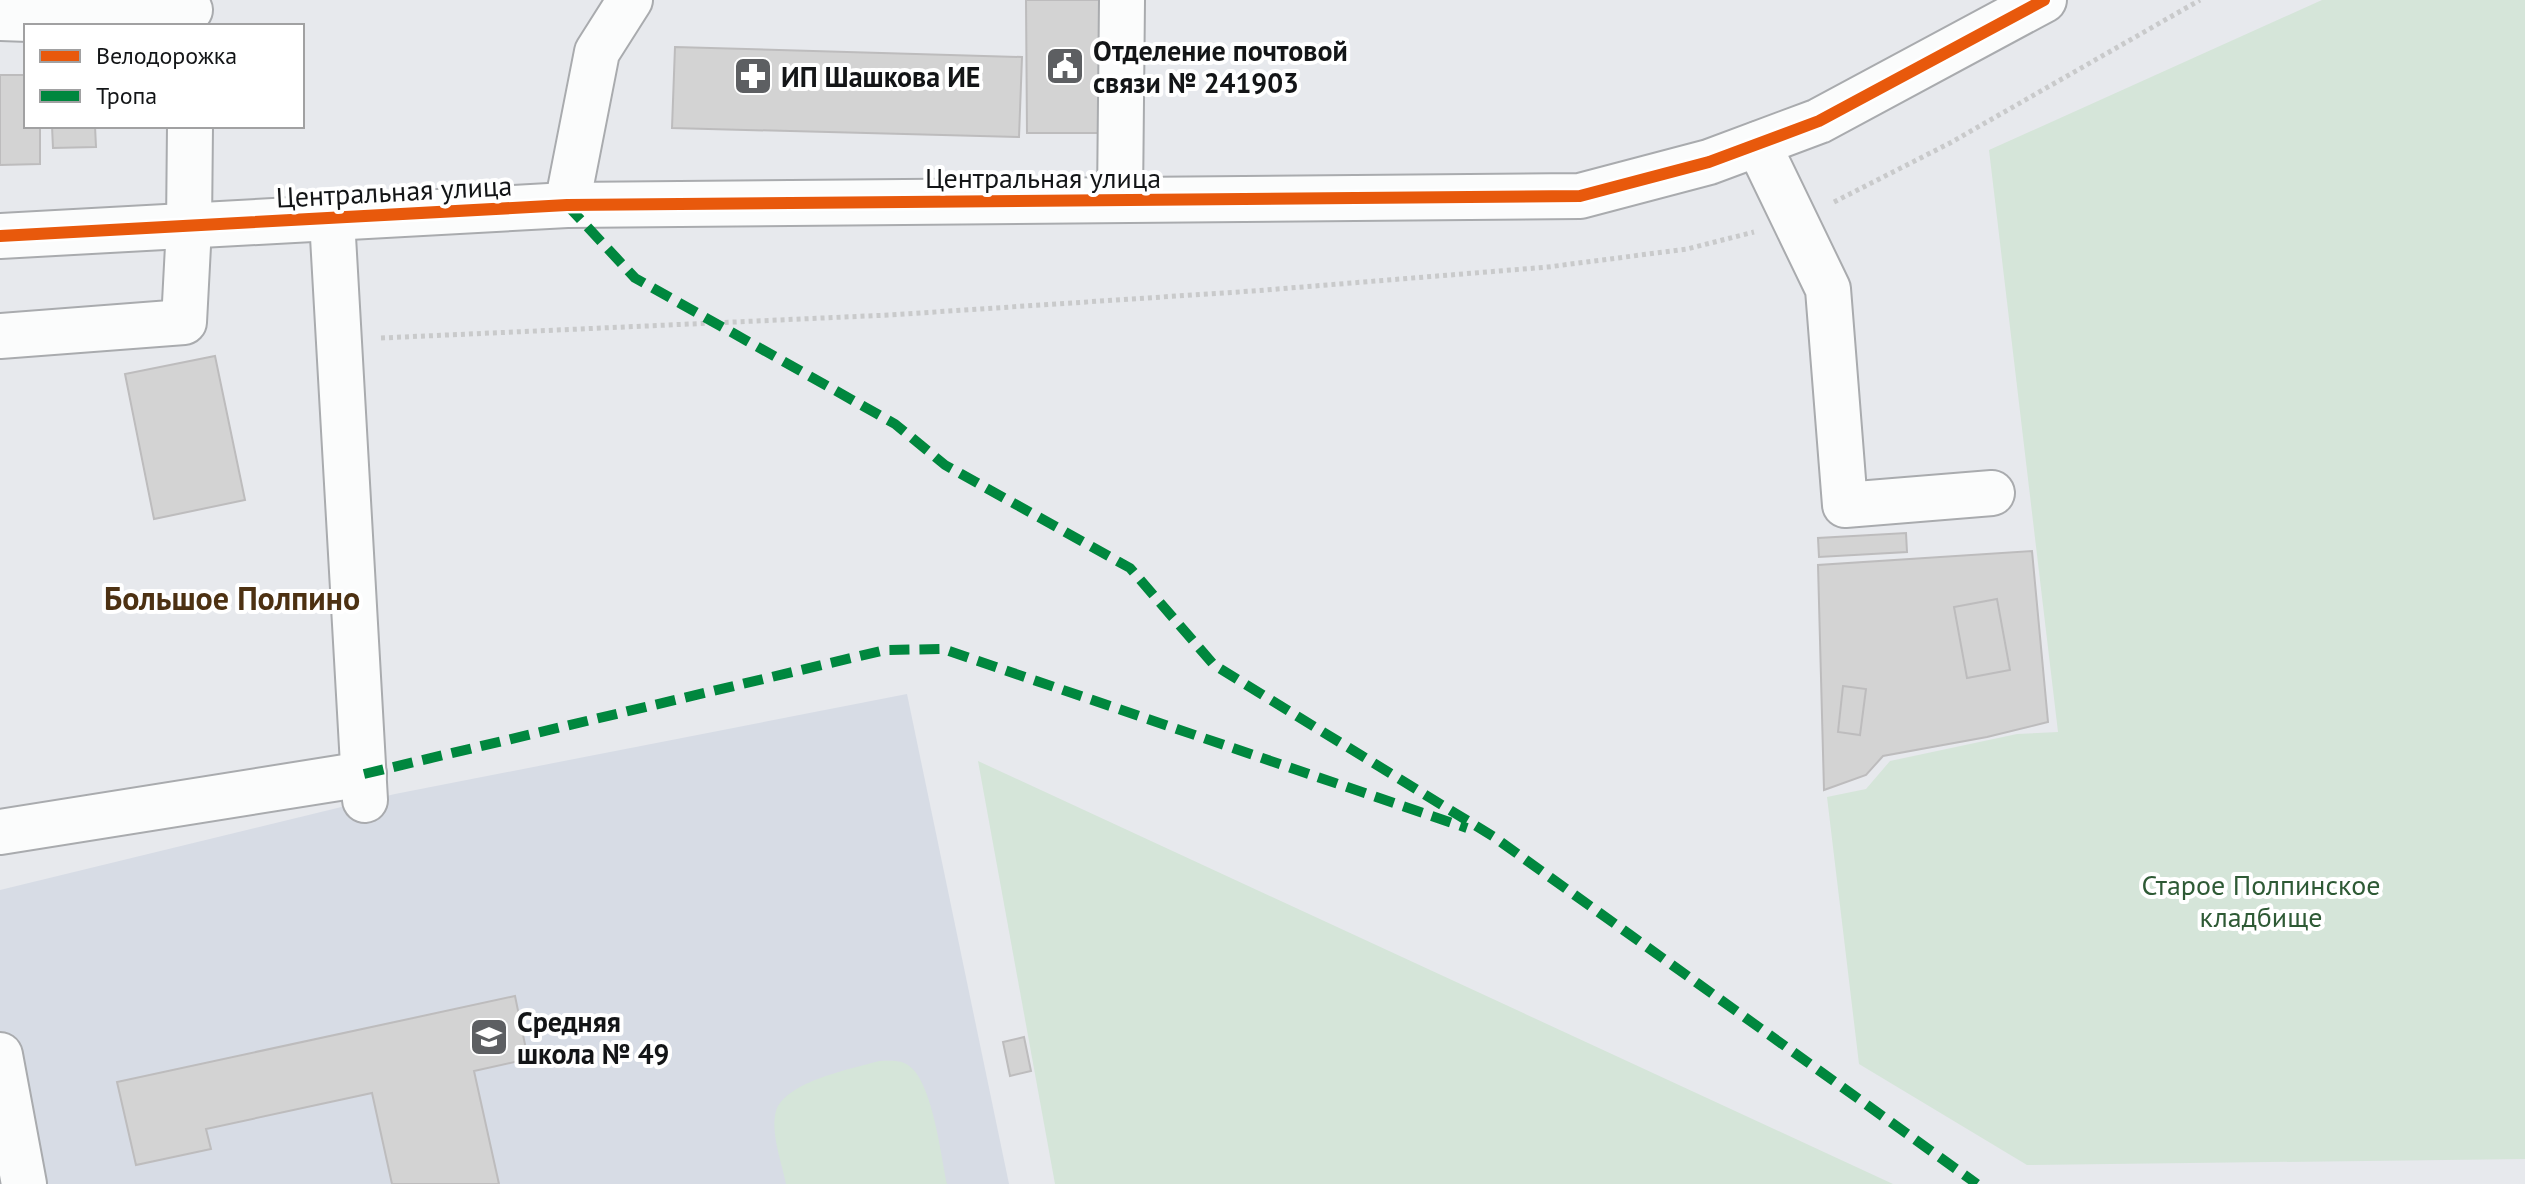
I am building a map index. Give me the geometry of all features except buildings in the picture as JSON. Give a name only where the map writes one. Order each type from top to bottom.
[{"type":"street","points":[[567,205],[597,52],[630,0]]},
{"type":"street","points":[[1120,200],[1122,0]]},
{"type":"street","name":"Центральная улица","points":[[0,236],[567,205],[1580,196],[1709,162],[1819,121],[2044,0]]},
{"type":"street","points":[[0,18],[190,12]]},
{"type":"street","points":[[0,336],[184,322],[190,128]]},
{"type":"street","points":[[1758,144],[1828,289],[1845,505],[1992,493]]},
{"type":"street","points":[[0,832],[364,787],[332,219]]},
{"type":"street","points":[[0,1055],[24,1184]]},
{"type":"path","points":[[340,340],[889,315],[1548,267],[1687,249],[1796,222],[1950,143],[2200,0]]},
{"type":"shaded area","name":"Средняя школа № 49","points":[[907,694],[1009,1184],[0,1184],[0,890],[395,794]]},
{"type":"green space","name":"Старое Полпинское кладбище","points":[[2322,0],[2525,0],[2525,1159],[2027,1165],[1859,1064],[1827,797],[1866,789],[1890,761],[2017,734],[2058,732],[1989,150]]},
{"type":"green space","points":[[978,761],[1893,1184],[1055,1184]]},
{"type":"green space","points":[[879,1061],[904,1063],[914,1070],[922,1082],[934,1117],[947,1184],[786,1184],[774,1128],[776,1111],[782,1101],[806,1084]]},
{"type":"marked path","points":[[567,205],[635,278],[895,424],[945,465],[1130,568],[1214,665],[1494,837],[1977,1184]]},
{"type":"marked path","points":[[364,774],[885,650],[943,649],[1467,828]]},
{"type":"cycle path","points":[[0,236],[567,205],[1580,196],[1709,162],[1819,121],[2044,0]]},
{"type":"place","name":"Отделение почтовой связи № 241903","points":[[1065,66]]},
{"type":"place","name":"ИП Шашкова ИЕ","points":[[753,76]]},
{"type":"place","name":"Средняя школа № 49","points":[[489,1037]]},
{"type":"district","name":"Большое Полпино","points":[[232,598]]}]
